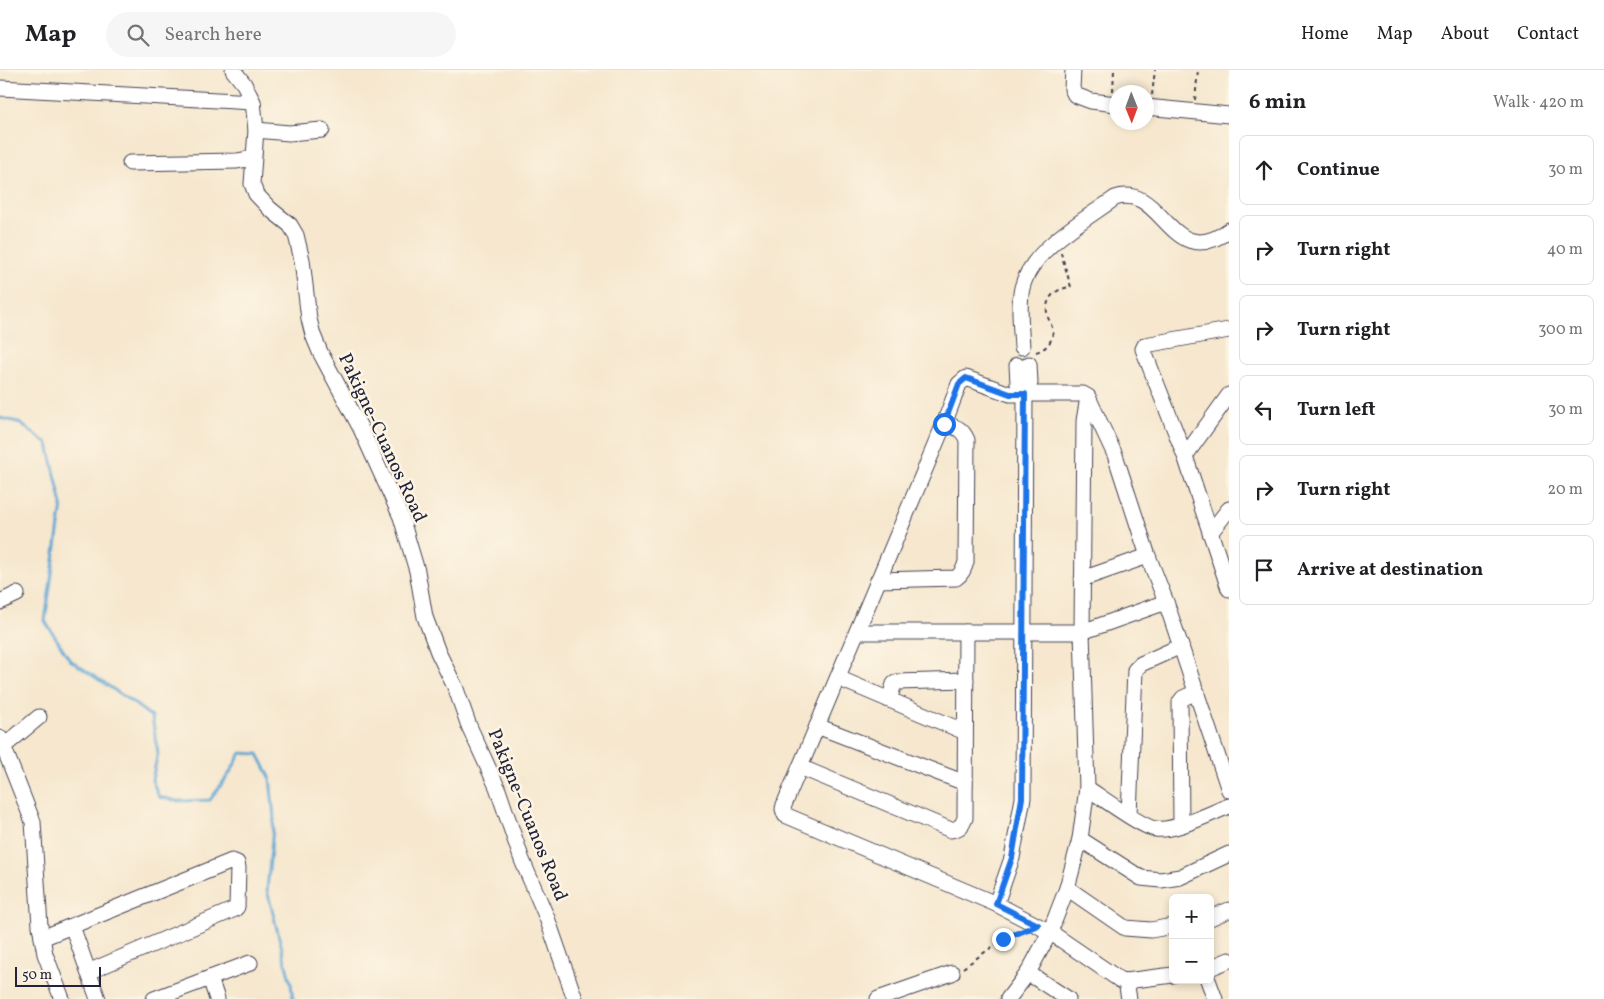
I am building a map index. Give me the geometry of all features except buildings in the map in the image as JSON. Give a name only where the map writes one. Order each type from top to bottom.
[{"type":"street","name":"Pakigne-Cuanos Road","points":[[233,70],[244,84],[254,102],[256,130],[252,184],[256,194],[290,225],[296,235],[302,260],[313,335],[400,516],[417,571],[425,617],[438,652],[456,689],[469,726],[497,787],[522,860],[547,918],[575,999]]},
{"type":"street","points":[[1073,70],[1072,89],[1075,95],[1091,101],[1109,103]]},
{"type":"street","points":[[0,88],[254,102]]},
{"type":"street","points":[[1154,108],[1229,115]]},
{"type":"street","points":[[256,130],[288,133],[322,130]]},
{"type":"street","points":[[130,163],[237,161],[253,158]]},
{"type":"street","points":[[996,904],[1012,858],[1022,798],[1025,394],[1018,384],[1025,357],[1020,299],[1024,280],[1039,258],[1058,240],[1116,198],[1125,195],[1137,198],[1149,205],[1178,234],[1191,241],[1215,240],[1229,230]]},
{"type":"street","points":[[1229,330],[1145,345],[1142,349],[1186,456],[1229,589]]},
{"type":"street","points":[[1169,975],[1126,981],[1120,980],[1044,929],[996,904],[785,815],[784,805],[944,424],[959,384],[966,378],[1010,394],[1083,394],[1088,396],[1115,455],[1229,790]]},
{"type":"street","points":[[1186,456],[1229,395]]},
{"type":"street","points":[[1008,999],[1028,973],[1044,929],[1067,888],[1080,839],[1087,788],[1082,579],[1084,421],[1088,396]]},
{"type":"street","points":[[878,580],[956,578],[964,569],[966,562],[967,440],[964,432],[956,427],[944,424]]},
{"type":"street","points":[[1210,533],[1229,509]]},
{"type":"street","points":[[1082,579],[1148,556]]},
{"type":"street","points":[[0,602],[17,594]]},
{"type":"street","points":[[857,632],[1082,632],[1166,602]]},
{"type":"street","points":[[800,767],[951,830],[958,829],[963,825],[965,818],[966,632]]},
{"type":"street","points":[[1130,815],[1135,670],[1141,664],[1181,646]]},
{"type":"street","points":[[838,678],[965,732]]},
{"type":"street","points":[[889,700],[894,684],[897,682],[966,680]]},
{"type":"street","points":[[1181,825],[1180,702],[1183,698],[1197,692]]},
{"type":"street","points":[[40,717],[2,742],[33,822],[42,938],[45,954],[62,999]]},
{"type":"street","points":[[817,726],[965,783]]},
{"type":"street","points":[[1087,788],[1155,829],[1170,829],[1229,806]]},
{"type":"street","points":[[1080,839],[1141,878],[1161,880],[1180,876],[1229,854]]},
{"type":"street","points":[[42,938],[232,861],[236,863],[238,868],[236,909],[88,972]]},
{"type":"street","points":[[1067,888],[1125,928],[1151,930],[1169,927]]},
{"type":"street","points":[[1214,916],[1229,910]]},
{"type":"street","points":[[72,926],[98,999]]},
{"type":"street","points":[[1214,966],[1229,960]]},
{"type":"street","points":[[158,998],[250,964]]},
{"type":"street","points":[[878,999],[952,973]]},
{"type":"street","points":[[1028,973],[1068,999]]},
{"type":"street","points":[[210,978],[217,999]]},
{"type":"street","points":[[1126,981],[1129,999]]},
{"type":"street","points":[[1209,984],[1215,999]]},
{"type":"path","points":[[1114,70],[1114,85]]},
{"type":"path","points":[[1153,85],[1155,70]]},
{"type":"path","points":[[1194,112],[1198,70]]},
{"type":"path","points":[[1025,357],[1046,348],[1050,342],[1052,328],[1046,309],[1050,298],[1059,289],[1071,287],[1058,240]]},
{"type":"path","points":[[952,973],[969,965],[1003,939],[1044,929]]},
{"type":"waterway","points":[[0,418],[18,422],[48,444],[62,505],[45,621],[70,660],[152,717],[158,753],[152,780],[159,797],[178,801],[210,800],[229,774],[241,753],[258,754],[270,777],[274,818],[267,890],[291,984],[293,999]]},
{"type":"route","points":[[944,424],[959,384],[966,378],[1010,394],[1025,394],[1022,798],[1012,858],[996,904],[1038,925],[1003,939]]}]
